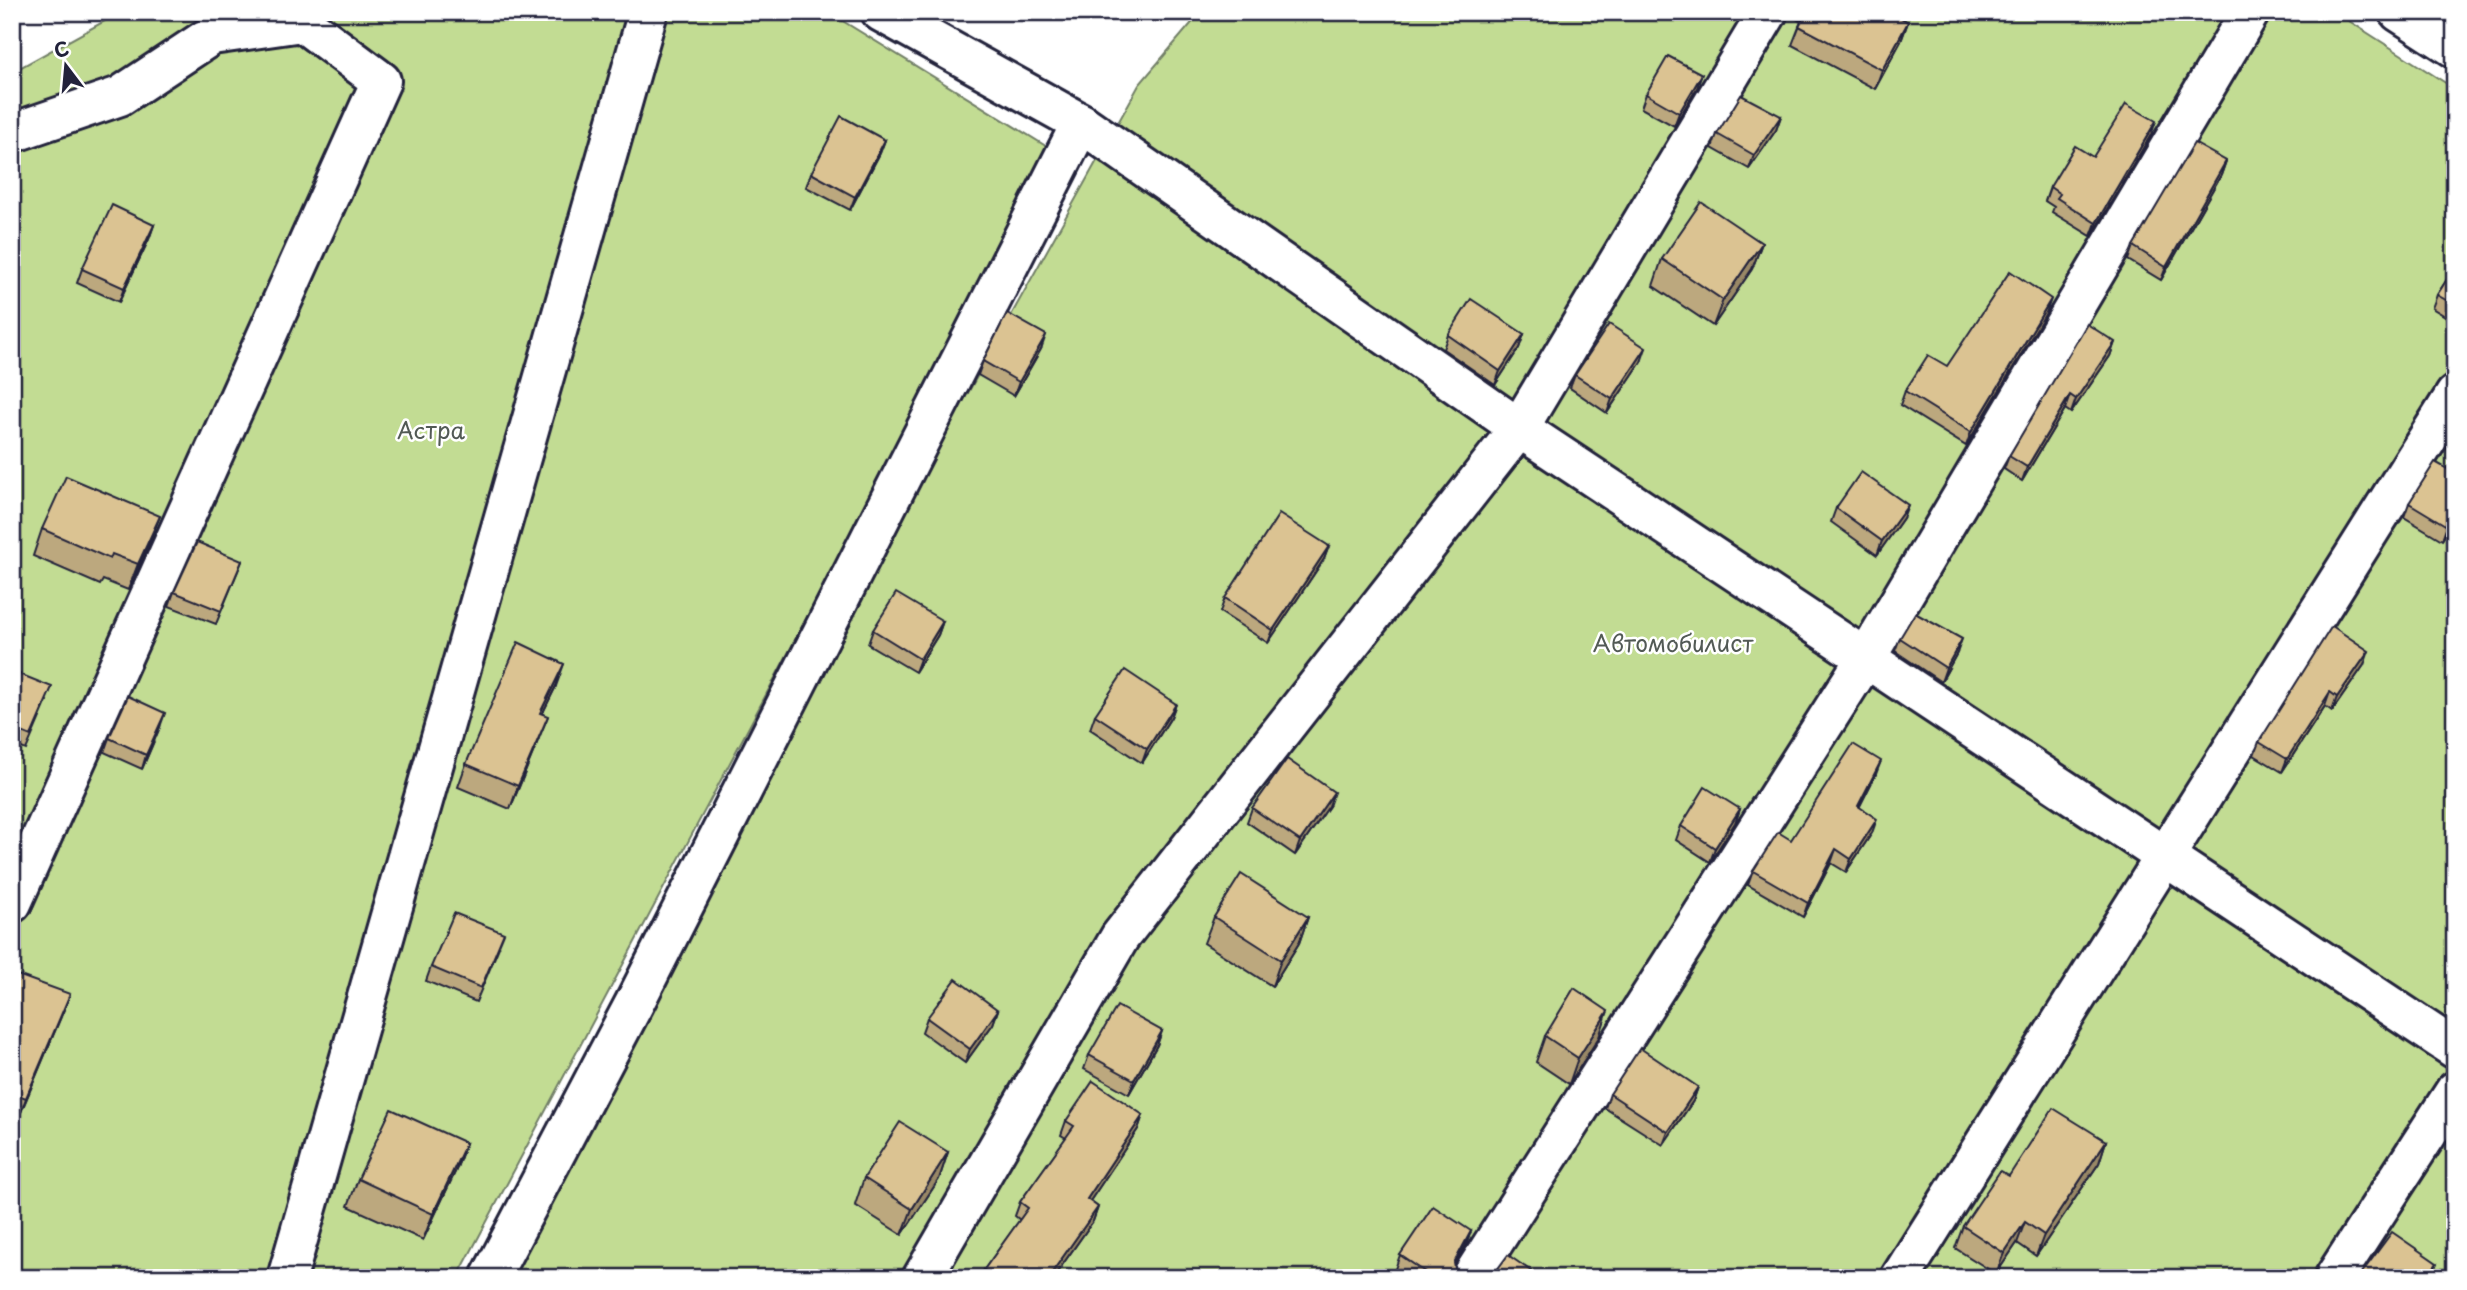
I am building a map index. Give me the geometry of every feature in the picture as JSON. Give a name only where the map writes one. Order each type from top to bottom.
[{"type":"lane","points":[[287,1278],[648,12]]},
{"type":"lane","points":[[881,12],[1080,123],[1519,428],[2455,1048]]},
{"type":"lane","points":[[922,1278],[1120,937],[1519,428],[1768,12]]},
{"type":"lane","points":[[1471,1278],[1866,658],[2250,12]]},
{"type":"lane","points":[[2399,12],[2455,48]]},
{"type":"lane","points":[[12,133],[120,96],[212,35],[302,22],[381,81],[12,903]]},
{"type":"lane","points":[[490,1278],[634,1004],[1080,123]]},
{"type":"lane","points":[[1900,1278],[2455,395]]},
{"type":"lane","points":[[2334,1278],[2455,1091]]},
{"type":"green space","name":"Астра","points":[[121,12],[828,12],[1054,151],[457,1278],[12,1278],[12,72]]},
{"type":"green space","name":"Автомобилист","points":[[1201,12],[2335,12],[2455,89],[2455,1278],[476,1278],[1139,85]]},
{"type":"building","points":[[1806,12],[1890,12],[1908,22],[1882,70],[1799,26]]},
{"type":"building","points":[[1668,56],[1702,74],[1679,113],[1646,94]]},
{"type":"building","points":[[1741,95],[1781,116],[1754,155],[1717,134]]},
{"type":"building","points":[[2126,104],[2156,121],[2096,223],[2057,198],[2060,194],[2050,187],[2075,146],[2093,157]]},
{"type":"building","points":[[841,116],[885,140],[855,197],[811,173]]},
{"type":"building","points":[[2194,143],[2226,161],[2166,267],[2133,246]]},
{"type":"building","points":[[12,200],[19,204],[12,219]]},
{"type":"building","points":[[1701,202],[1762,243],[1723,300],[1662,259]]},
{"type":"building","points":[[112,205],[154,225],[124,288],[82,269]]},
{"type":"building","points":[[2455,267],[2455,305],[2437,295]]},
{"type":"building","points":[[2010,271],[2051,299],[1971,432],[1905,391],[1928,355],[1947,366]]},
{"type":"building","points":[[1471,299],[1524,334],[1500,371],[1448,335]]},
{"type":"building","points":[[1007,313],[1046,335],[1019,382],[983,361]]},
{"type":"building","points":[[1609,324],[1646,348],[1612,399],[1575,375]]},
{"type":"building","points":[[2087,324],[2115,342],[2076,399],[2070,395],[2027,467],[2009,456]]},
{"type":"building","points":[[2435,462],[2455,473],[2455,514],[2447,526],[2409,503]]},
{"type":"building","points":[[1861,472],[1908,505],[1882,541],[1836,508]]},
{"type":"building","points":[[66,476],[160,516],[138,564],[112,554],[110,559],[42,529]]},
{"type":"building","points":[[1279,514],[1329,546],[1273,630],[1225,598]]},
{"type":"building","points":[[197,542],[242,561],[221,611],[174,592]]},
{"type":"building","points":[[896,593],[943,621],[920,659],[873,630]]},
{"type":"building","points":[[1915,613],[1962,639],[1946,668],[1900,638]]},
{"type":"building","points":[[2332,626],[2369,651],[2337,697],[2330,692],[2287,759],[2259,742]]},
{"type":"building","points":[[518,642],[564,664],[540,713],[548,716],[518,786],[466,764]]},
{"type":"building","points":[[1125,670],[1176,704],[1147,749],[1095,715]]},
{"type":"building","points":[[12,671],[52,687],[31,736],[12,728]]},
{"type":"building","points":[[128,696],[165,713],[146,755],[109,738]]},
{"type":"building","points":[[1853,744],[1881,761],[1858,806],[1877,819],[1851,859],[1836,849],[1808,903],[1753,871],[1778,832],[1791,840]]},
{"type":"building","points":[[1287,759],[1334,792],[1300,841],[1252,808]]},
{"type":"building","points":[[1705,787],[1740,809],[1715,848],[1681,826]]},
{"type":"building","points":[[1241,874],[1308,917],[1281,960],[1214,917]]},
{"type":"building","points":[[454,913],[504,933],[481,988],[431,967]]},
{"type":"building","points":[[12,973],[70,994],[26,1098],[12,1093]]},
{"type":"building","points":[[956,979],[998,1010],[970,1049],[927,1018]]},
{"type":"building","points":[[1574,988],[1608,1011],[1578,1058],[1545,1036]]},
{"type":"building","points":[[1117,1006],[1162,1031],[1134,1080],[1089,1055]]},
{"type":"building","points":[[1640,1048],[1698,1087],[1668,1132],[1610,1094]]},
{"type":"building","points":[[1093,1081],[1143,1115],[1087,1199],[1098,1207],[1048,1278],[978,1278],[1028,1208],[1020,1202],[1074,1126],[1066,1121]]},
{"type":"building","points":[[2053,1108],[2106,1141],[2044,1235],[2025,1222],[2004,1253],[1963,1226],[2000,1171],[2009,1176]]},
{"type":"building","points":[[391,1109],[466,1143],[433,1214],[358,1179]]},
{"type":"building","points":[[900,1122],[948,1152],[912,1209],[864,1178]]},
{"type":"building","points":[[1433,1206],[1471,1231],[1454,1263],[1456,1274],[1460,1278],[1434,1278],[1400,1255]]},
{"type":"building","points":[[2392,1232],[2437,1263],[2426,1278],[2366,1278],[2361,1274]]},
{"type":"building","points":[[1508,1255],[1541,1278],[1491,1278]]}]
